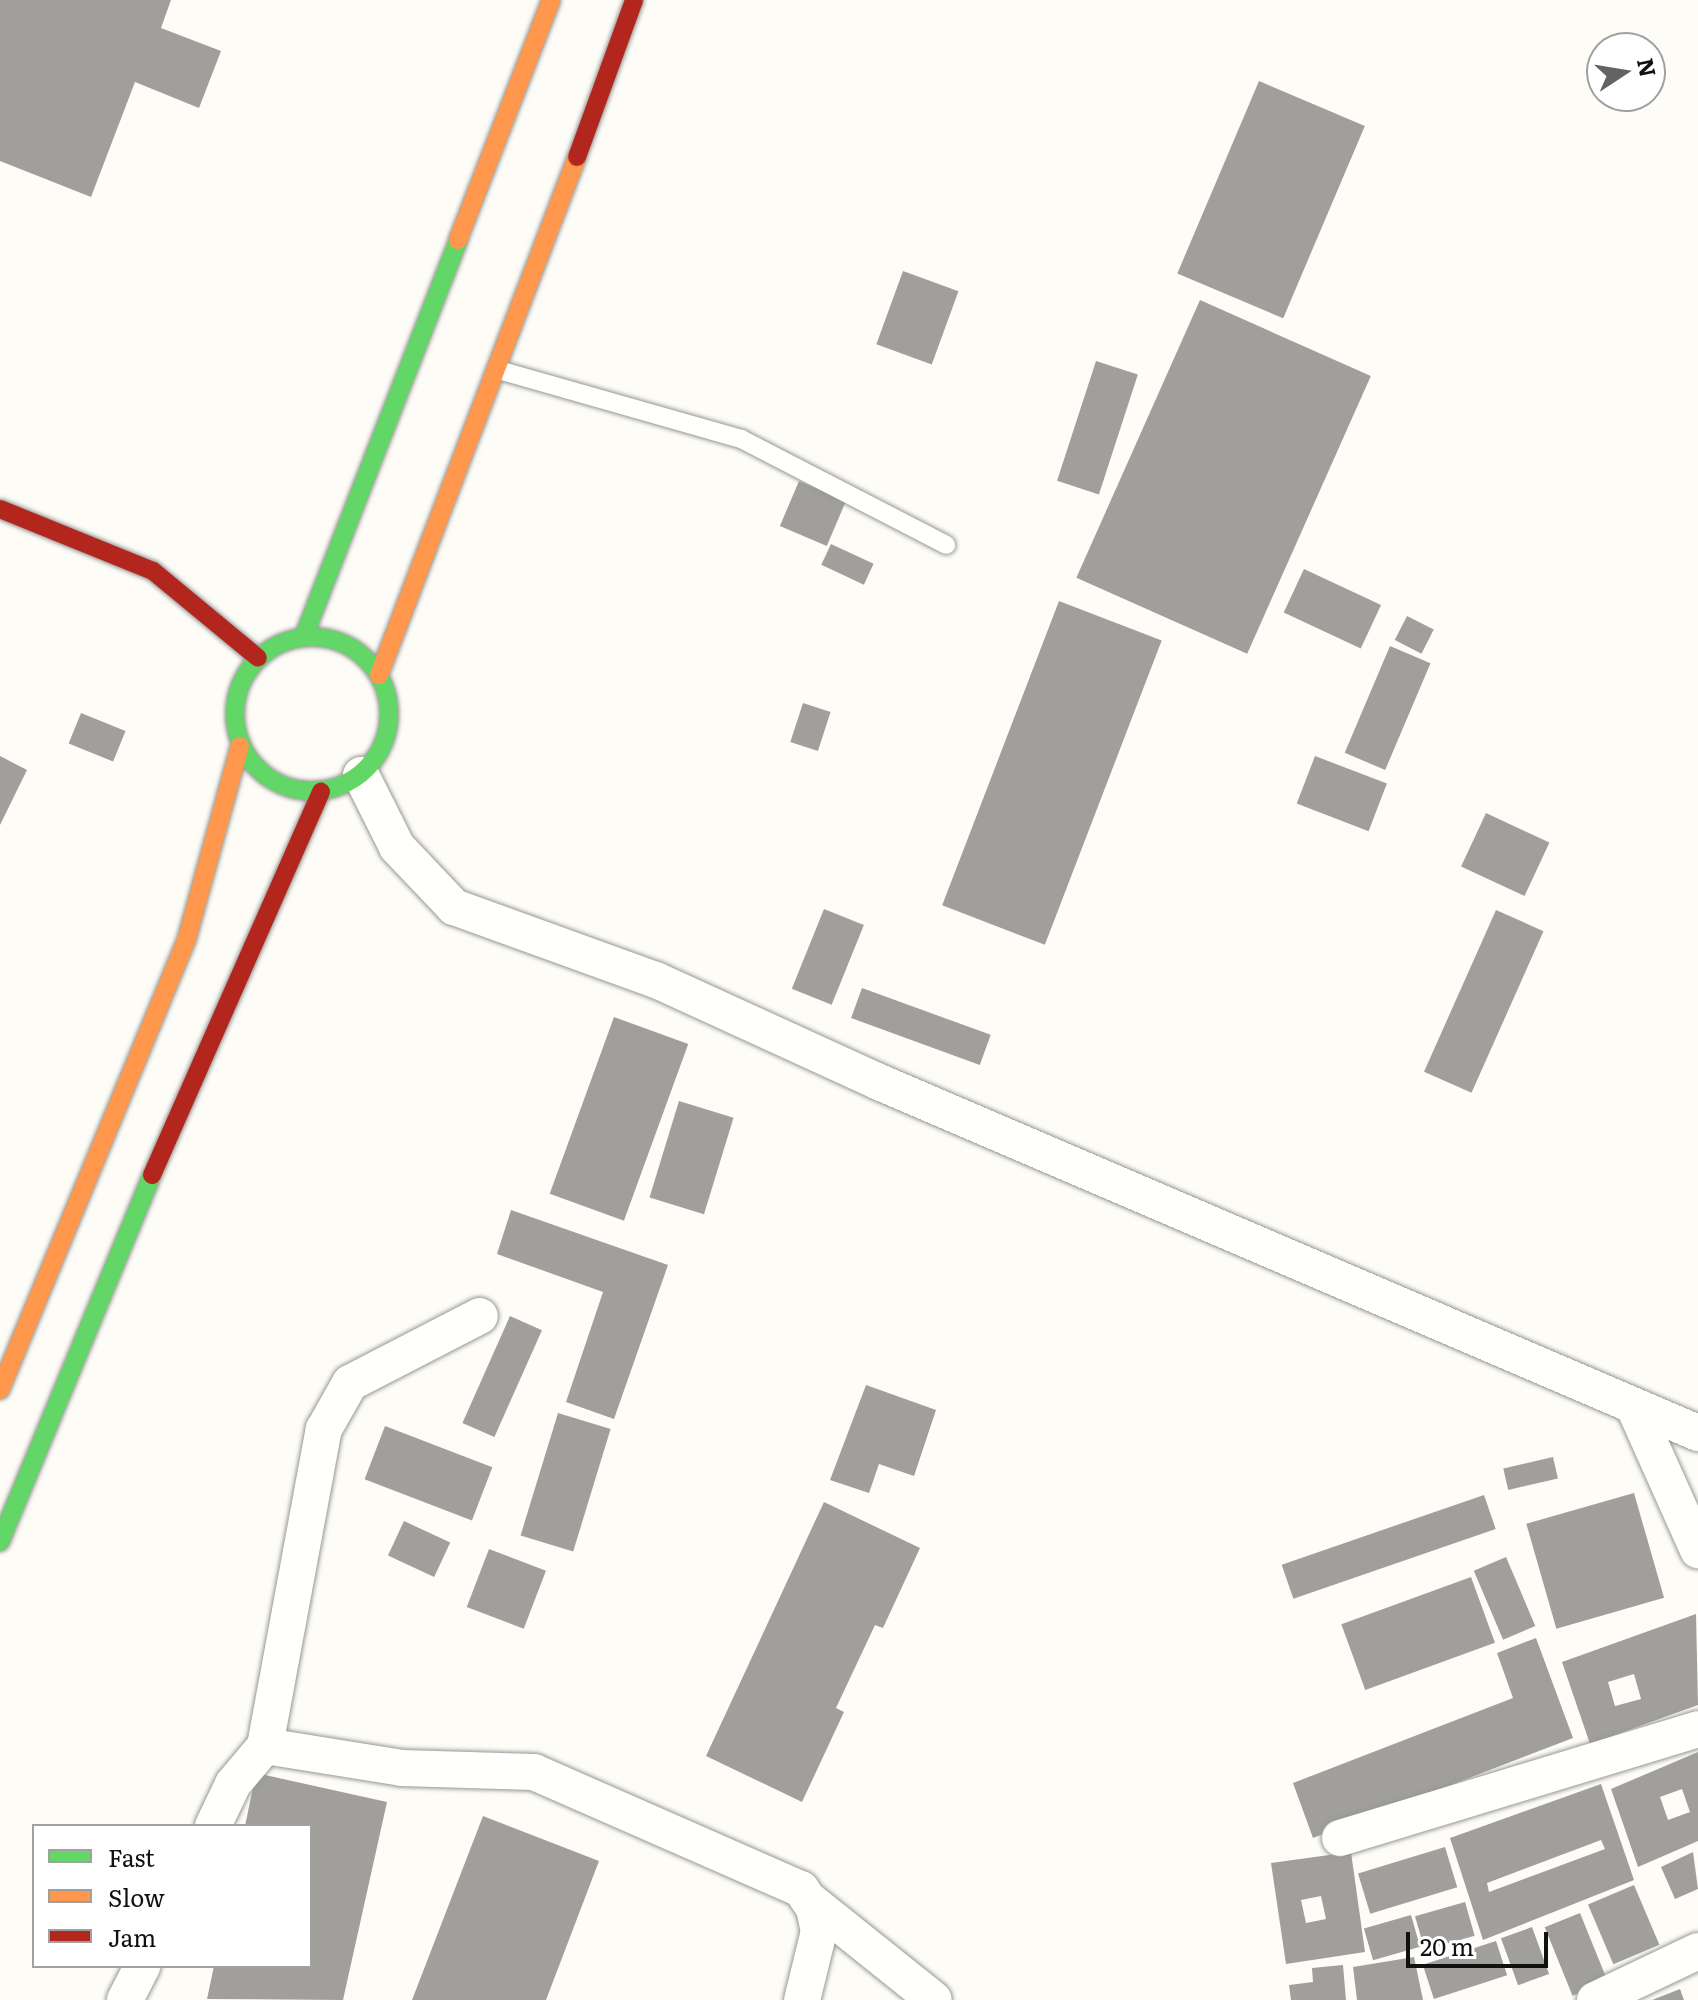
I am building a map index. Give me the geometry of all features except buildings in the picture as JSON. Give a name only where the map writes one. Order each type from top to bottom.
[{"type":"main road","points":[[304,636],[551,0]]},
{"type":"main road","points":[[379,675],[499,370],[634,0]]},
{"type":"main road","points":[[0,509],[153,571],[258,658]]},
{"type":"main road","points":[[0,1390],[187,938],[240,746],[235,703],[243,678],[258,658],[279,643],[304,636],[347,645],[379,675],[388,696],[386,739],[361,775],[321,792],[276,783],[258,770],[240,746]]},
{"type":"main road","points":[[0,1542],[164,1145],[321,792]]},
{"type":"street","points":[[361,775],[397,847],[454,907],[656,980],[879,1082],[1698,1433]]},
{"type":"street","points":[[214,1824],[233,1784],[265,1746],[324,1429],[350,1383],[480,1316]]},
{"type":"street","points":[[1634,1407],[1698,1550]]},
{"type":"street","points":[[1340,1838],[1698,1729]]},
{"type":"street","points":[[265,1746],[402,1768],[534,1772],[801,1889],[819,1931],[802,2000]]},
{"type":"street","points":[[806,1898],[934,2000]]},
{"type":"street","points":[[1595,2000],[1698,1951]]},
{"type":"street","points":[[125,2000],[141,1968]]},
{"type":"lane","points":[[499,370],[741,439],[946,545]]},
{"type":"traffic: fast","points":[[304,636],[458,240]]},
{"type":"traffic: fast","points":[[312,637],[342,643],[367,659],[383,684],[389,714],[383,744],[367,769],[342,785],[312,791],[282,785],[257,769],[241,744],[235,714],[241,684],[257,659],[282,643],[312,637]]},
{"type":"traffic: fast","points":[[0,1542],[152,1175]]},
{"type":"traffic: slow","points":[[458,240],[551,0]]},
{"type":"traffic: slow","points":[[379,675],[577,157]]},
{"type":"traffic: slow","points":[[0,1390],[187,938],[240,746]]},
{"type":"traffic: jam","points":[[577,157],[634,0]]},
{"type":"traffic: jam","points":[[0,509],[153,571],[258,658]]},
{"type":"traffic: jam","points":[[152,1175],[321,792]]}]
